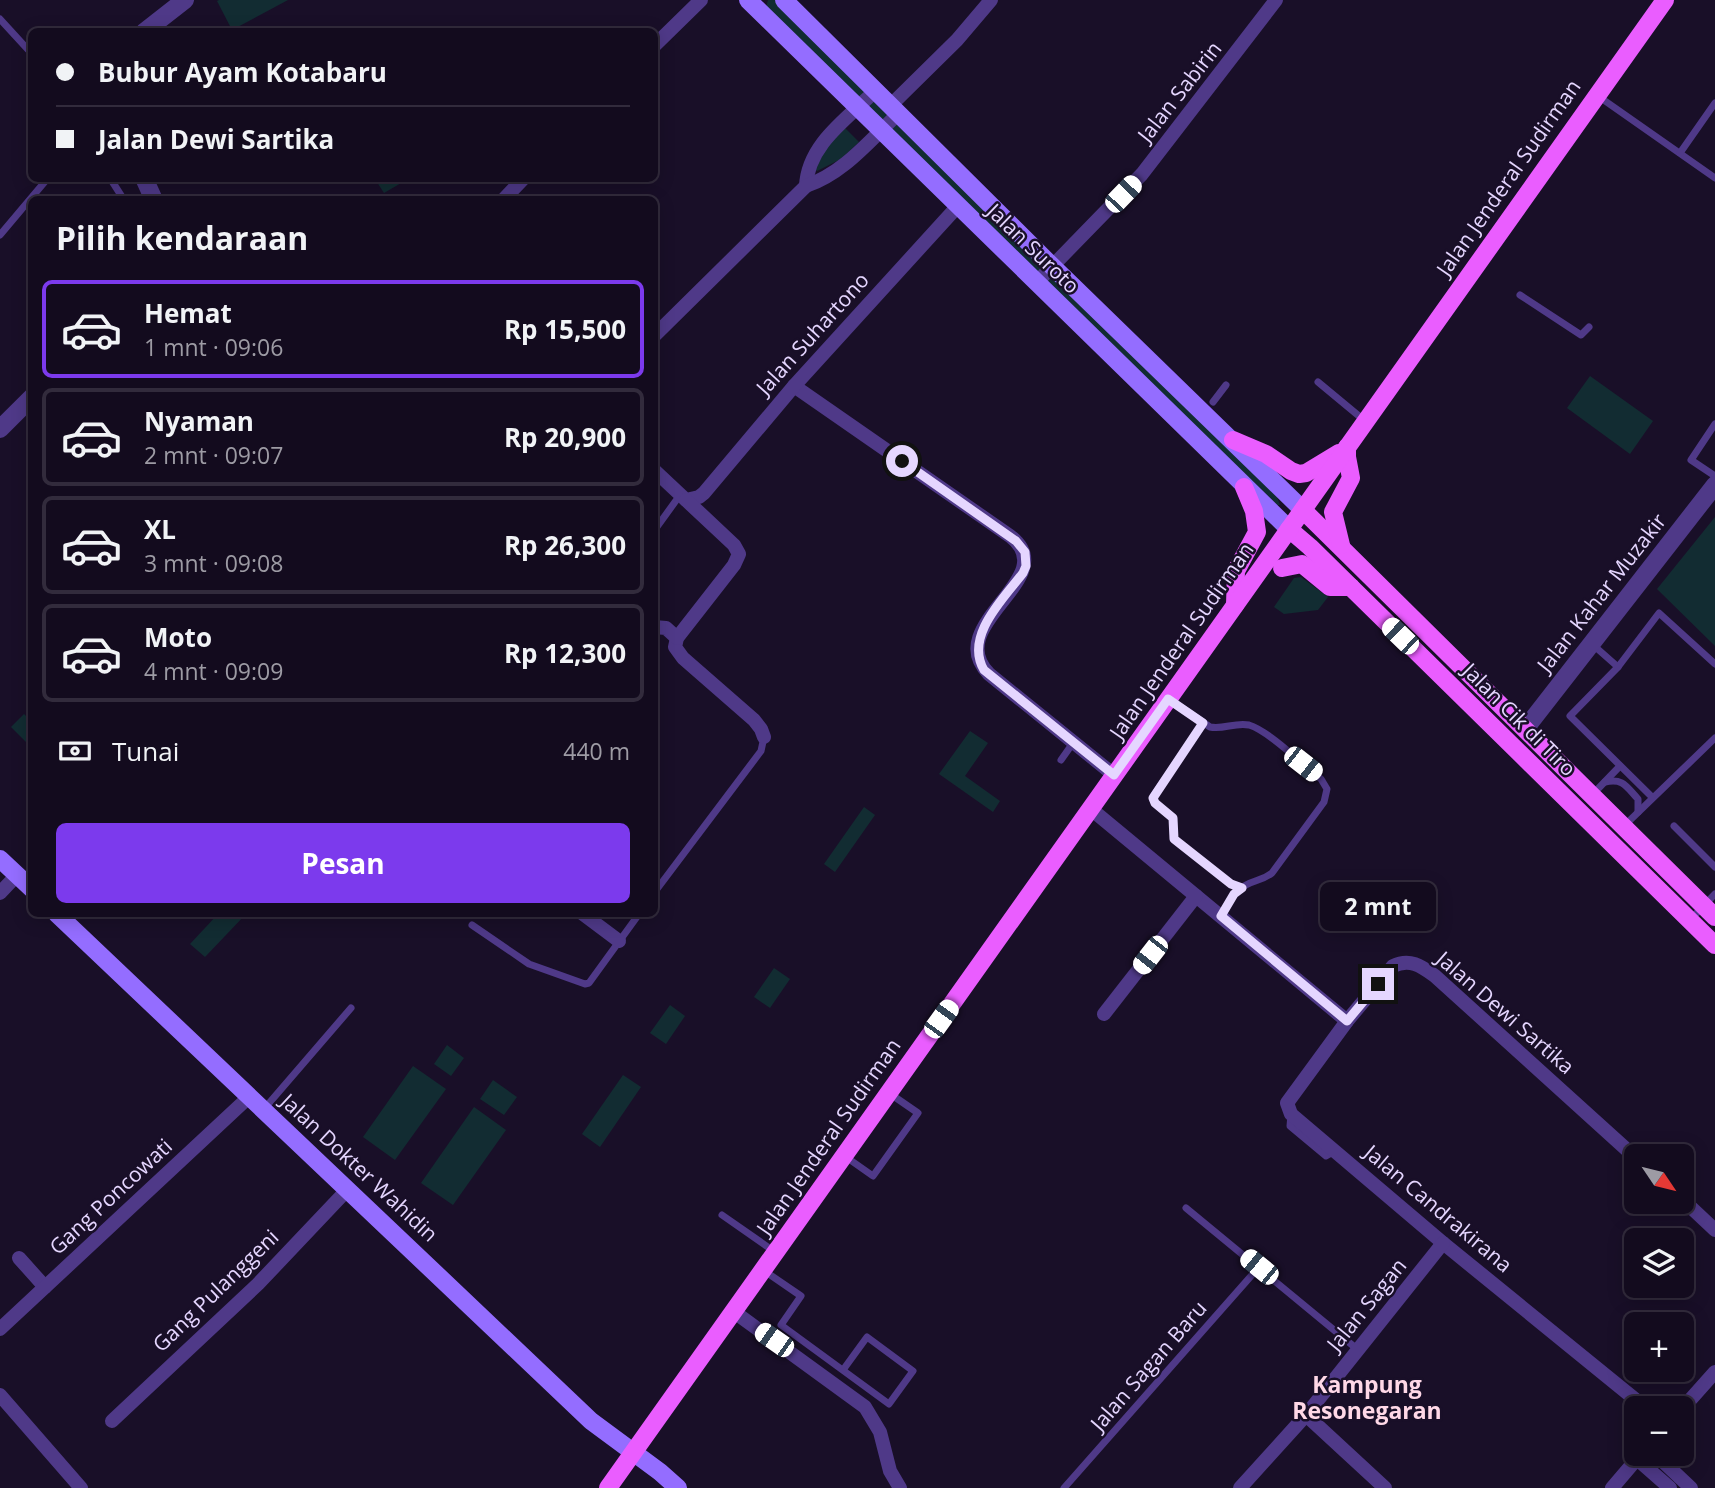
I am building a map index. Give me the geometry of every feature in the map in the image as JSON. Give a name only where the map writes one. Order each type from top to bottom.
[{"type":"main road","name":"Jalan Suroto","points":[[748,0],[1289,529]]},
{"type":"main road","name":"Jalan Suroto","points":[[784,0],[1303,510]]},
{"type":"main road","points":[[1661,4],[1672,0]]},
{"type":"main road","name":"Jalan Jenderal Sudirman","points":[[608,1488],[1661,4]]},
{"type":"main road","points":[[1233,440],[1261,451],[1299,474],[1306,473],[1347,447]]},
{"type":"main road","points":[[1342,549],[1333,512],[1351,478],[1347,447]]},
{"type":"main road","points":[[1235,606],[1236,571],[1257,531],[1254,511],[1244,486]]},
{"type":"main road","name":"Jalan Cik di Tiro","points":[[1303,510],[1525,729],[1598,789],[1623,827],[1711,906]]},
{"type":"main road","name":"Jalan Cik di Tiro","points":[[1289,529],[1715,945]]},
{"type":"main road","points":[[1282,568],[1302,564],[1329,587],[1351,587]]},
{"type":"main road","points":[[1512,746],[1525,729]]},
{"type":"main road","points":[[0,859],[28,886]]},
{"type":"main road","name":"Jalan Dokter Wahidin","points":[[60,917],[591,1421],[678,1488]]},
{"type":"street","points":[[149,28],[185,0]]},
{"type":"street","points":[[658,42],[701,0]]},
{"type":"street","points":[[658,332],[806,186],[825,179],[841,168],[880,130],[894,110],[991,0]]},
{"type":"street","name":"Jalan Sabirin","points":[[1036,283],[1142,174],[1276,0]]},
{"type":"street","points":[[806,186],[808,168],[816,152],[875,91]]},
{"type":"street","points":[[507,196],[520,182]]},
{"type":"street","name":"Jalan Suhartono","points":[[683,497],[699,497],[704,493],[794,386],[957,206]]},
{"type":"street","points":[[794,386],[1022,547],[1026,566],[985,626],[980,638],[979,658],[989,674],[1114,775]]},
{"type":"street","points":[[3,420],[28,400]]},
{"type":"street","points":[[658,474],[734,545],[739,554],[734,565],[677,638],[674,647],[754,720],[764,737]]},
{"type":"street","name":"Jalan Kahar Muzakir","points":[[1525,729],[1715,485]]},
{"type":"street","points":[[658,627],[666,628],[677,638]]},
{"type":"street","points":[[1090,808],[1347,1021]]},
{"type":"street","points":[[0,893],[17,876]]},
{"type":"street","points":[[1104,1014],[1196,896]]},
{"type":"street","points":[[587,917],[619,941]]},
{"type":"street","name":"Jalan Dewi Sartika","points":[[1347,1021],[1394,966],[1403,961],[1416,964],[1435,976],[1624,1147]]},
{"type":"street","name":"Jalan Candrakirana","points":[[1347,1021],[1289,1098],[1287,1102],[1291,1114],[1443,1243],[1631,1396]]},
{"type":"street","name":"Gang Poncowati","points":[[0,1329],[250,1096]]},
{"type":"street","name":"Gang Pulanggeni","points":[[112,1421],[257,1284],[348,1189]]},
{"type":"street","points":[[1694,1210],[1715,1230]]},
{"type":"street","name":"Jalan Sagan","points":[[1240,1488],[1306,1415],[1443,1243]]},
{"type":"street","points":[[19,1258],[45,1287]]},
{"type":"street","points":[[733,1311],[865,1407],[880,1432],[893,1479],[900,1488]]},
{"type":"street","points":[[1694,1396],[1715,1372]]},
{"type":"street","points":[[0,1395],[81,1488]]},
{"type":"street","points":[[1306,1415],[1385,1488]]},
{"type":"street","points":[[1612,1488],[1631,1466]]},
{"type":"street","points":[[1649,1466],[1670,1488]]},
{"type":"street","points":[[1668,1466],[1691,1488]]},
{"type":"lane","points":[[0,19],[28,50]]},
{"type":"lane","points":[[1596,94],[1715,178]]},
{"type":"lane","points":[[1680,153],[1715,103]]},
{"type":"lane","points":[[33,196],[45,182]]},
{"type":"lane","points":[[0,235],[28,202]]},
{"type":"lane","points":[[1520,295],[1581,335],[1589,327]]},
{"type":"lane","points":[[1318,382],[1366,421]]},
{"type":"lane","points":[[1213,402],[1226,385]]},
{"type":"lane","points":[[1715,424],[1690,460],[1715,476]]},
{"type":"lane","points":[[658,526],[683,497]]},
{"type":"lane","points":[[1652,797],[1570,716],[1618,667],[1659,613],[1715,664]]},
{"type":"lane","points":[[1592,643],[1618,667]]},
{"type":"lane","points":[[1168,699],[1215,728],[1238,723],[1264,732],[1321,779],[1327,789],[1324,802],[1272,873],[1234,894],[1221,916]]},
{"type":"lane","points":[[1203,723],[1153,800],[1173,818],[1174,839],[1231,884],[1242,888]]},
{"type":"lane","points":[[658,888],[761,751],[764,737]]},
{"type":"lane","points":[[1623,827],[1715,738]]},
{"type":"lane","points":[[1061,760],[1073,743]]},
{"type":"lane","points":[[1598,789],[1620,766]]},
{"type":"lane","points":[[1598,789],[1614,780],[1621,782],[1638,799],[1638,812]]},
{"type":"lane","points":[[1674,826],[1715,867]]},
{"type":"lane","points":[[1690,921],[1711,906]]},
{"type":"lane","points":[[472,925],[529,964],[581,984],[589,983],[637,917]]},
{"type":"lane","points":[[263,1109],[351,1008]]},
{"type":"lane","points":[[844,1156],[873,1176],[918,1113],[889,1092]]},
{"type":"lane","points":[[1186,1208],[1357,1349]]},
{"type":"lane","points":[[722,1215],[775,1252]]},
{"type":"lane","name":"Jalan Sagan Baru","points":[[1064,1488],[1259,1267]]},
{"type":"lane","points":[[763,1269],[801,1296],[781,1325],[889,1404],[912,1371],[867,1337],[843,1370]]},
{"type":"green space","points":[[288,0],[236,28],[231,28],[217,1]]},
{"type":"green space","points":[[768,0],[775,0],[1277,497],[1280,505],[766,7]]},
{"type":"green space","points":[[845,128],[859,142],[841,159],[817,171],[815,169],[822,152]]},
{"type":"green space","points":[[377,182],[403,182],[384,193]]},
{"type":"green space","points":[[1590,376],[1653,421],[1630,454],[1567,408]]},
{"type":"green space","points":[[1715,517],[1715,646],[1657,589]]},
{"type":"green space","points":[[1301,577],[1328,597],[1318,610],[1284,614],[1274,607],[1294,578]]},
{"type":"green space","points":[[24,714],[28,718],[28,744],[11,727]]},
{"type":"green space","points":[[970,731],[988,743],[965,776],[1000,801],[993,812],[939,774]]},
{"type":"green space","points":[[864,807],[875,815],[835,872],[824,864]]},
{"type":"green space","points":[[215,917],[243,917],[205,957],[190,944]]},
{"type":"green space","points":[[774,968],[790,979],[770,1008],[754,997]]},
{"type":"green space","points":[[670,1005],[685,1016],[666,1044],[650,1033]]},
{"type":"green space","points":[[447,1045],[464,1058],[451,1076],[434,1064]]},
{"type":"green space","points":[[413,1066],[446,1089],[395,1160],[363,1137]]},
{"type":"green space","points":[[623,1075],[641,1087],[600,1147],[582,1134]]},
{"type":"green space","points":[[493,1080],[517,1097],[504,1115],[480,1099]]},
{"type":"green space","points":[[474,1107],[506,1130],[453,1205],[421,1183]]},
{"type":"district","name":"Kampung Resonegaran","points":[[1367,1398]]},
{"type":"route","points":[[902,461],[1010,536],[1025,552],[1026,566],[1023,573],[988,619],[980,638],[978,652],[984,670],[1114,775],[1168,699],[1203,723],[1153,800],[1173,818],[1174,839],[1231,884],[1242,888],[1234,894],[1221,916],[1347,1021],[1378,984]]}]
